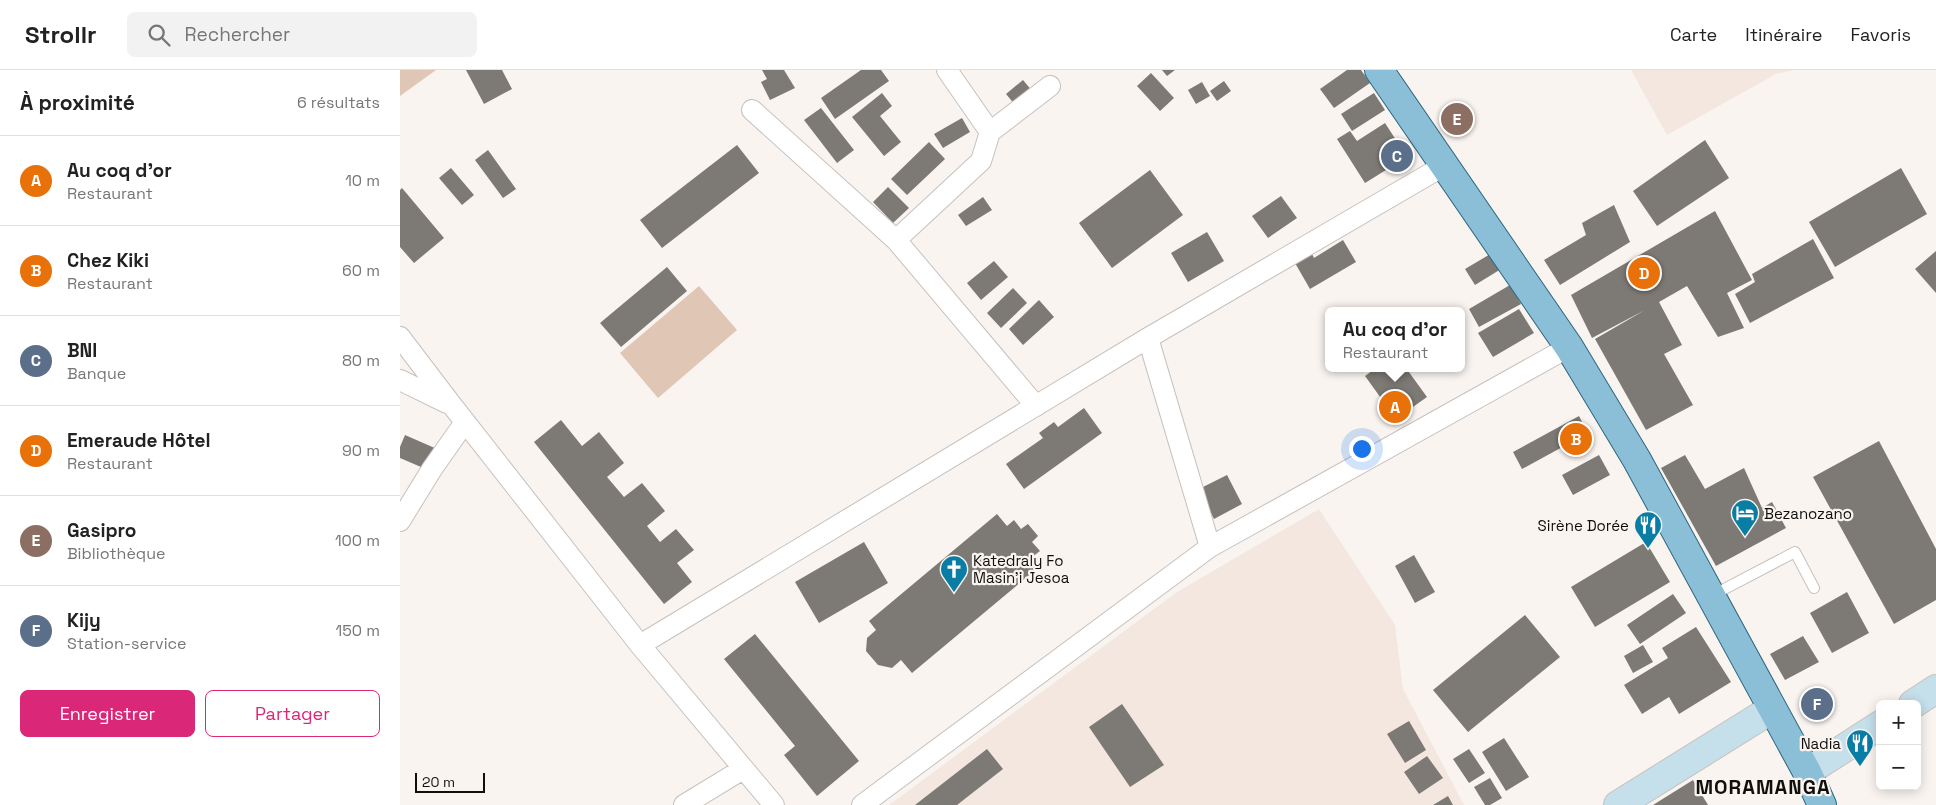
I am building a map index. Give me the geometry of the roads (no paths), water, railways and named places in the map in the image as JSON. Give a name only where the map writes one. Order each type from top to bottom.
[{"type":"main road","points":[[1379,70],[1569,347],[1637,460],[1807,772],[1822,805]]},
{"type":"street","points":[[947,70],[990,132]]},
{"type":"street","points":[[896,240],[981,161],[990,132],[1050,86]]},
{"type":"street","points":[[752,110],[896,240],[1036,406]]},
{"type":"street","points":[[640,646],[1148,338],[1445,165]]},
{"type":"street","points":[[400,337],[640,646],[774,805]]},
{"type":"street","points":[[1148,338],[1210,547]]},
{"type":"street","points":[[862,805],[1210,547],[1569,347]]},
{"type":"street","points":[[400,380],[451,404]]},
{"type":"street","points":[[400,521],[432,469],[465,422]]},
{"type":"street","points":[[1919,700],[1936,689]]},
{"type":"street","points":[[1618,805],[1772,709]]},
{"type":"street","points":[[1807,772],[1876,728]]},
{"type":"street","points":[[684,805],[743,769]]},
{"type":"lane","points":[[1710,596],[1795,552],[1814,588]]},
{"type":"place","name":"Gasipro","points":[[1457,119]]},
{"type":"place","name":"BNI","points":[[1397,156]]},
{"type":"place","name":"Emeraude Hôtel","points":[[1644,273]]},
{"type":"place","name":"Au coq d'or","points":[[1395,407]]},
{"type":"place","name":"Chez Kiki","points":[[1576,439]]},
{"type":"place","name":"Bezanozano","points":[[1745,537]]},
{"type":"place","name":"Sirène Dorée","points":[[1648,549]]},
{"type":"place","name":"Katedraly Fo Masin'i Jesoa","points":[[954,593]]},
{"type":"place","name":"Kijy","points":[[1817,704]]},
{"type":"place","name":"Nadia","points":[[1860,767]]},
{"type":"district","name":"MORAMANGA","points":[[1763,787]]}]
